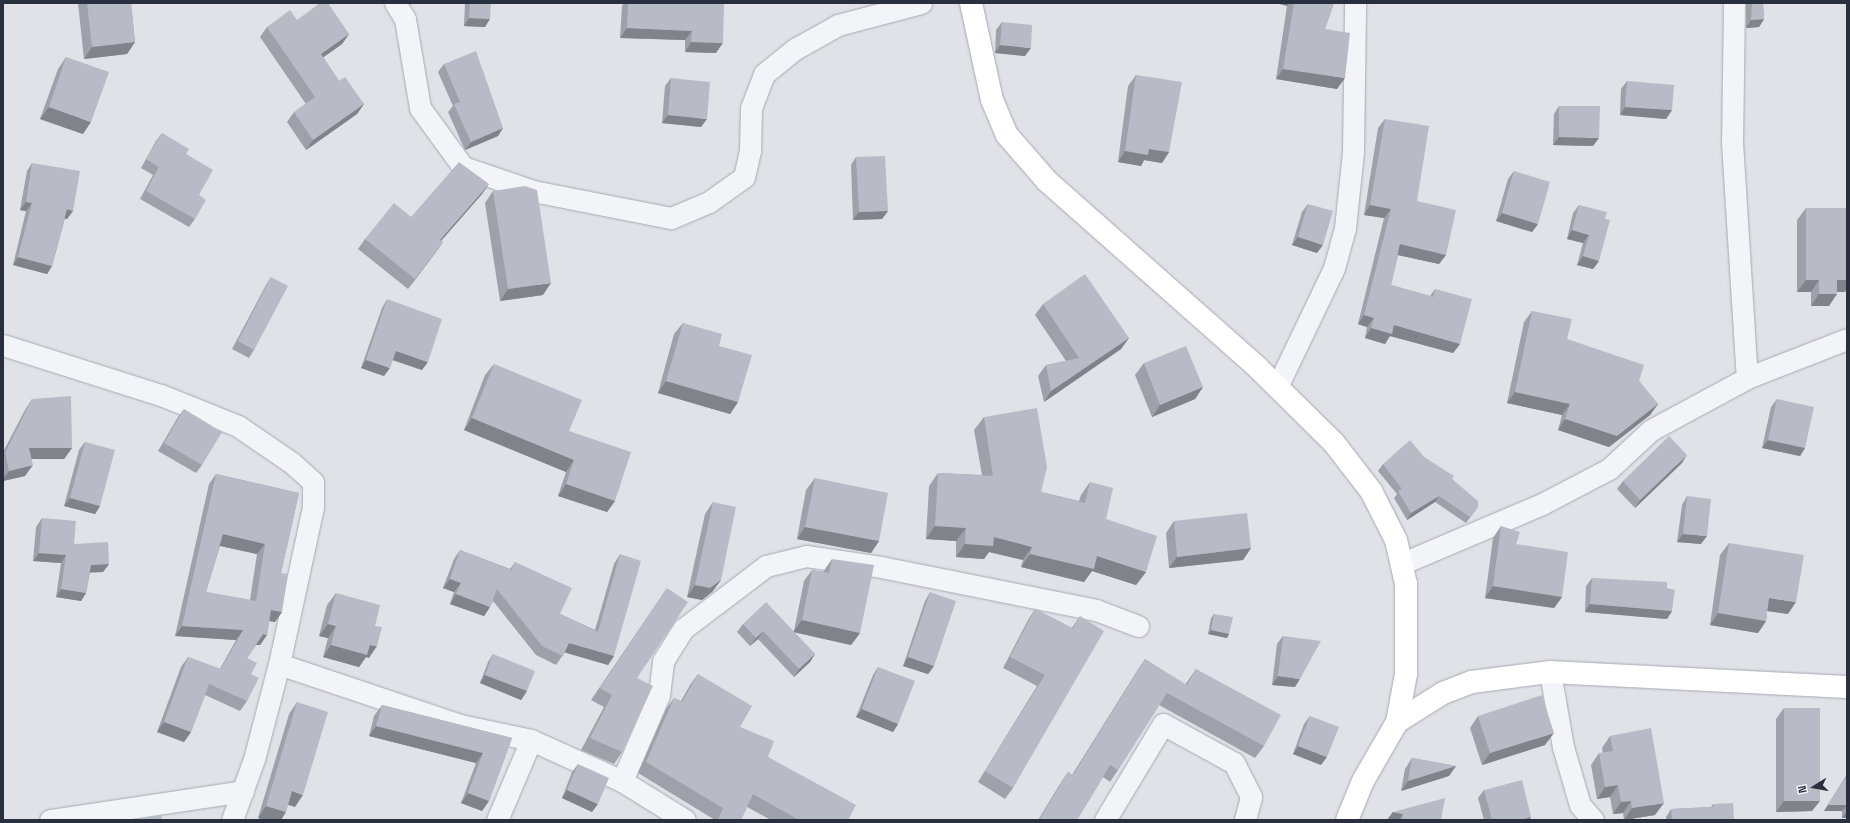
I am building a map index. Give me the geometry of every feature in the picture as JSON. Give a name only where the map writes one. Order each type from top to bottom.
[{"type":"main road","points":[[970,3],[992,100],[1007,135],[1047,181],[1175,291],[1277,387],[1354,467],[1388,522],[1403,563],[1408,637],[1398,722],[1363,781],[1347,820]]},
{"type":"main road","points":[[1398,722],[1443,693],[1472,682],[1550,672],[1847,687]]},
{"type":"street","points":[[395,3],[406,19],[420,108],[462,167],[534,191],[671,218],[709,202],[744,177],[750,150],[751,108],[764,74],[795,49],[838,25],[921,3]]},
{"type":"street","points":[[1277,387],[1334,268],[1345,228],[1353,152],[1355,3]]},
{"type":"street","points":[[1734,3],[1732,142],[1747,378]]},
{"type":"street","points":[[1403,563],[1542,504],[1609,469],[1651,430],[1747,378],[1847,339]]},
{"type":"street","points":[[3,345],[161,395],[238,426],[292,463],[313,482],[313,508],[279,664],[243,790],[232,820]]},
{"type":"street","points":[[622,781],[659,695],[663,661],[683,628],[766,566],[806,556],[881,567],[1096,610],[1138,626]]},
{"type":"street","points":[[279,664],[460,725],[531,740],[622,781],[686,820]]},
{"type":"street","points":[[1550,672],[1563,747],[1580,805],[1593,820]]},
{"type":"street","points":[[1105,820],[1163,724],[1234,763],[1251,797],[1245,820]]},
{"type":"street","points":[[497,820],[531,740]]},
{"type":"street","points":[[50,820],[243,790]]},
{"type":"building","points":[[87,3],[131,3],[135,42],[92,47]]},
{"type":"building","points":[[320,3],[328,3],[349,34],[321,54],[339,81],[345,77],[364,104],[313,140],[294,112],[315,97],[267,27],[290,10],[297,20]]},
{"type":"building","points":[[470,3],[491,3],[490,19],[469,18]]},
{"type":"building","points":[[628,3],[724,3],[723,43],[691,42],[692,31],[627,28]]},
{"type":"building","points":[[1294,3],[1334,3],[1325,29],[1350,33],[1345,78],[1283,69]]},
{"type":"building","points":[[1752,3],[1763,3],[1764,19],[1751,20]]},
{"type":"building","points":[[1002,22],[1032,25],[1031,48],[1000,45]]},
{"type":"building","points":[[476,51],[503,128],[471,142],[454,104],[460,102],[444,64]]},
{"type":"building","points":[[66,57],[109,72],[91,122],[49,107]]},
{"type":"building","points":[[1136,75],[1182,82],[1169,152],[1149,149],[1148,155],[1125,151]]},
{"type":"building","points":[[671,78],[710,82],[707,119],[668,115]]},
{"type":"building","points":[[1627,81],[1674,85],[1672,110],[1625,107]]},
{"type":"building","points":[[1559,106],[1600,106],[1599,138],[1559,137]]},
{"type":"building","points":[[1385,119],[1429,126],[1417,201],[1456,210],[1446,255],[1400,244],[1391,285],[1433,297],[1435,289],[1472,299],[1460,344],[1394,325],[1392,334],[1371,328],[1374,318],[1364,315],[1391,209],[1370,205]]},
{"type":"building","points":[[162,133],[189,149],[186,154],[213,170],[199,195],[206,200],[195,219],[146,191],[159,167],[146,159]]},
{"type":"building","points":[[885,156],[888,211],[859,212],[856,157]]},
{"type":"building","points":[[459,162],[489,184],[440,240],[443,242],[415,279],[365,239],[394,203],[411,217]]},
{"type":"building","points":[[32,163],[80,171],[73,211],[67,209],[52,266],[18,257],[32,203],[26,202]]},
{"type":"building","points":[[1514,171],[1550,182],[1538,224],[1502,213]]},
{"type":"building","points":[[525,186],[537,190],[551,283],[508,289],[493,191]]},
{"type":"building","points":[[1308,204],[1333,211],[1323,245],[1298,237]]},
{"type":"building","points":[[1579,205],[1607,212],[1605,219],[1610,220],[1599,261],[1583,256],[1589,235],[1572,230]]},
{"type":"building","points":[[1806,208],[1847,208],[1847,280],[1837,280],[1837,294],[1819,294],[1819,280],[1806,280]]},
{"type":"building","points":[[1085,274],[1129,338],[1051,391],[1046,365],[1079,358],[1043,304]]},
{"type":"building","points":[[271,277],[288,286],[254,350],[238,341]]},
{"type":"building","points":[[387,299],[442,319],[428,362],[396,351],[390,368],[366,360]]},
{"type":"building","points":[[1532,311],[1572,319],[1567,339],[1644,365],[1639,381],[1658,404],[1617,436],[1565,419],[1570,404],[1515,392]]},
{"type":"building","points":[[683,323],[722,334],[719,346],[752,355],[738,402],[666,381]]},
{"type":"building","points":[[1186,346],[1203,387],[1160,405],[1144,363]]},
{"type":"building","points":[[494,364],[582,400],[569,431],[631,452],[615,501],[566,484],[574,460],[472,418]]},
{"type":"building","points":[[71,396],[72,448],[29,448],[33,465],[9,471],[5,453],[32,399]]},
{"type":"building","points":[[1777,399],[1814,407],[1805,448],[1768,440]]},
{"type":"building","points":[[1037,408],[1047,467],[1041,492],[1085,503],[1090,482],[1113,488],[1106,519],[1157,536],[1146,572],[1097,556],[1094,569],[1030,554],[1032,547],[994,537],[993,546],[965,544],[966,528],[935,526],[938,473],[993,476],[984,417]]},
{"type":"building","points":[[184,409],[222,432],[202,465],[164,443]]},
{"type":"building","points":[[1669,436],[1687,455],[1640,500],[1623,481]]},
{"type":"building","points":[[1410,440],[1424,457],[1454,476],[1452,479],[1478,501],[1478,507],[1470,517],[1439,496],[1411,513],[1398,491],[1402,489],[1383,464]]},
{"type":"building","points":[[85,442],[115,450],[100,506],[70,498]]},
{"type":"building","points":[[216,474],[299,493],[281,573],[288,574],[282,612],[271,610],[267,635],[263,634],[247,658],[257,663],[251,674],[259,678],[247,701],[209,684],[191,732],[164,722],[188,657],[221,669],[243,630],[182,626]],"holes":[[[223,534],[265,544],[256,601],[206,592]]]},
{"type":"building","points":[[815,478],[888,493],[879,541],[805,527]]},
{"type":"building","points":[[1687,496],[1711,499],[1707,536],[1683,534]]},
{"type":"building","points":[[713,502],[736,507],[721,580],[710,588],[695,585]]},
{"type":"building","points":[[1247,513],[1251,548],[1177,557],[1174,521]]},
{"type":"building","points":[[42,518],[76,521],[74,544],[108,542],[109,564],[91,565],[86,593],[61,589],[66,555],[39,553]]},
{"type":"building","points":[[1501,526],[1520,532],[1516,544],[1568,552],[1562,597],[1493,586]]},
{"type":"building","points":[[1729,543],[1804,555],[1796,602],[1769,598],[1766,621],[1718,613]]},
{"type":"building","points":[[460,550],[511,570],[515,562],[572,588],[560,614],[598,632],[620,554],[641,561],[614,656],[569,643],[563,656],[542,646],[497,589],[490,607],[456,594],[461,583],[450,579]]},
{"type":"building","points":[[832,559],[874,565],[860,633],[802,620],[812,570],[829,573]]},
{"type":"building","points":[[1592,578],[1667,582],[1667,588],[1675,590],[1672,611],[1590,604]]},
{"type":"building","points":[[667,588],[688,602],[637,678],[653,686],[622,752],[590,738],[612,695],[600,688]]},
{"type":"building","points":[[930,592],[956,601],[934,666],[908,657]]},
{"type":"building","points":[[336,593],[380,605],[375,626],[382,627],[377,646],[370,645],[367,655],[331,645],[336,626],[328,624]]},
{"type":"building","points":[[766,602],[815,654],[799,669],[763,631],[756,638],[743,624]]},
{"type":"building","points":[[1035,609],[1073,629],[1080,616],[1104,631],[1013,788],[985,771],[1045,675],[1010,657]]},
{"type":"building","points":[[1214,614],[1233,617],[1229,634],[1211,630]]},
{"type":"building","points":[[1283,636],[1321,641],[1300,679],[1278,676]]},
{"type":"building","points":[[493,654],[535,671],[527,691],[485,675]]},
{"type":"building","points":[[1145,659],[1187,685],[1196,669],[1281,715],[1264,746],[1167,693],[1118,770],[1110,765],[1077,820],[1039,820],[1068,772],[1073,775]]},
{"type":"building","points":[[878,667],[915,681],[898,724],[862,709]]},
{"type":"building","points":[[698,674],[752,706],[740,727],[774,741],[768,757],[856,805],[848,820],[799,820],[753,794],[741,820],[718,820],[723,808],[646,762],[674,698],[682,702]]},
{"type":"building","points":[[1542,695],[1554,733],[1490,753],[1478,716]]},
{"type":"building","points":[[297,702],[328,712],[303,795],[292,791],[286,812],[266,806]]},
{"type":"building","points":[[382,705],[512,738],[489,801],[468,793],[483,753],[376,726]]},
{"type":"building","points":[[1784,708],[1820,708],[1820,801],[1784,801]]},
{"type":"building","points":[[1310,716],[1339,727],[1327,757],[1298,746]]},
{"type":"building","points":[[1651,728],[1664,803],[1632,808],[1631,801],[1621,802],[1618,785],[1605,787],[1599,753],[1613,751],[1610,736]]},
{"type":"building","points":[[1412,758],[1456,766],[1408,781]]},
{"type":"building","points":[[578,764],[609,778],[598,804],[567,790]]},
{"type":"building","points":[[1847,775],[1847,805],[1828,805]]},
{"type":"building","points":[[1522,780],[1531,817],[1524,820],[1492,820],[1484,790]]},
{"type":"building","points":[[1445,798],[1441,820],[1402,820],[1403,814],[1393,812]]},
{"type":"building","points":[[1733,803],[1734,820],[1672,820],[1671,809],[1713,807],[1713,804]]},
{"type":"building","points":[[161,815],[162,820],[136,820]]}]
